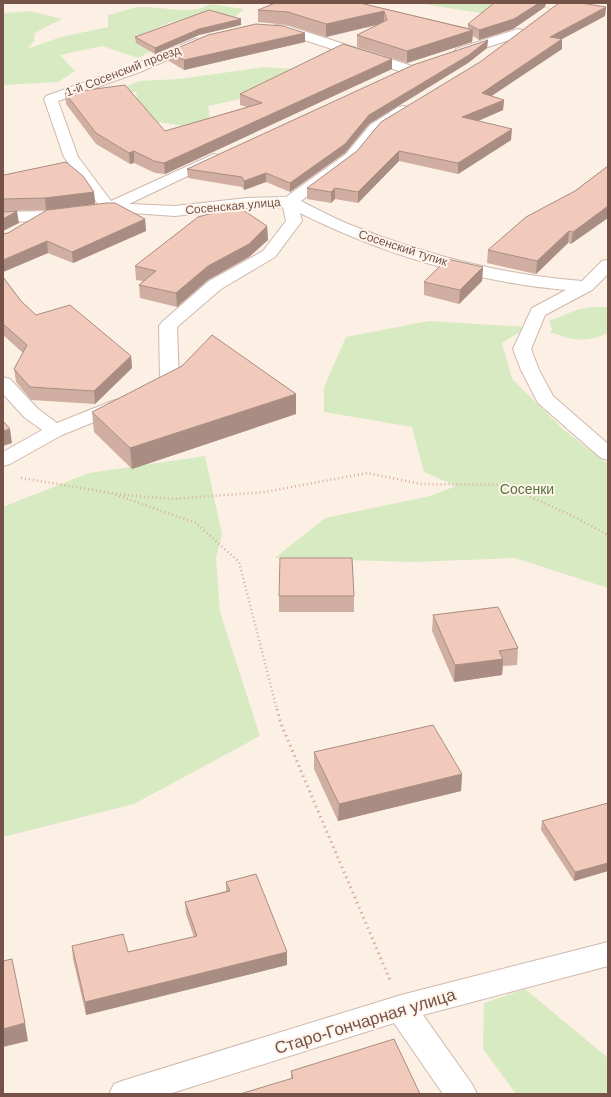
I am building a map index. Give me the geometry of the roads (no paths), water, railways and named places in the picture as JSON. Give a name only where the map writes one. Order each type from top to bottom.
[{"type":"street","points":[[486,57],[552,10]]},
{"type":"street","points":[[263,28],[284,29],[407,69]]},
{"type":"street","points":[[444,57],[518,33]]},
{"type":"street","name":"1-й Сосенский проезд","points":[[92,210],[71,157],[51,99],[135,69],[204,39]]},
{"type":"street","points":[[386,79],[422,64]]},
{"type":"street","name":"Сосенская улица","points":[[3,217],[46,216],[92,210],[175,211],[247,203],[290,202],[351,157],[375,128],[414,104]]},
{"type":"street","name":"Сосенская улица","points":[[92,210],[229,152]]},
{"type":"street","points":[[3,460],[55,431],[170,384],[168,326],[215,285],[269,254],[294,221],[290,202]]},
{"type":"street","name":"Сосенский тупик","points":[[290,202],[358,234],[447,264],[550,284],[586,286]]},
{"type":"street","points":[[20,230],[46,216]]},
{"type":"street","points":[[608,265],[586,286],[538,312],[522,349],[530,370],[545,399],[608,454]]},
{"type":"street","points":[[3,383],[31,413],[55,431]]},
{"type":"street","name":"Старо-Гончарная улица","points":[[125,1094],[401,1008],[608,954]]},
{"type":"street","points":[[401,1008],[461,1094]]},
{"type":"park label","name":"Сосенки","points":[[527,489]]}]
